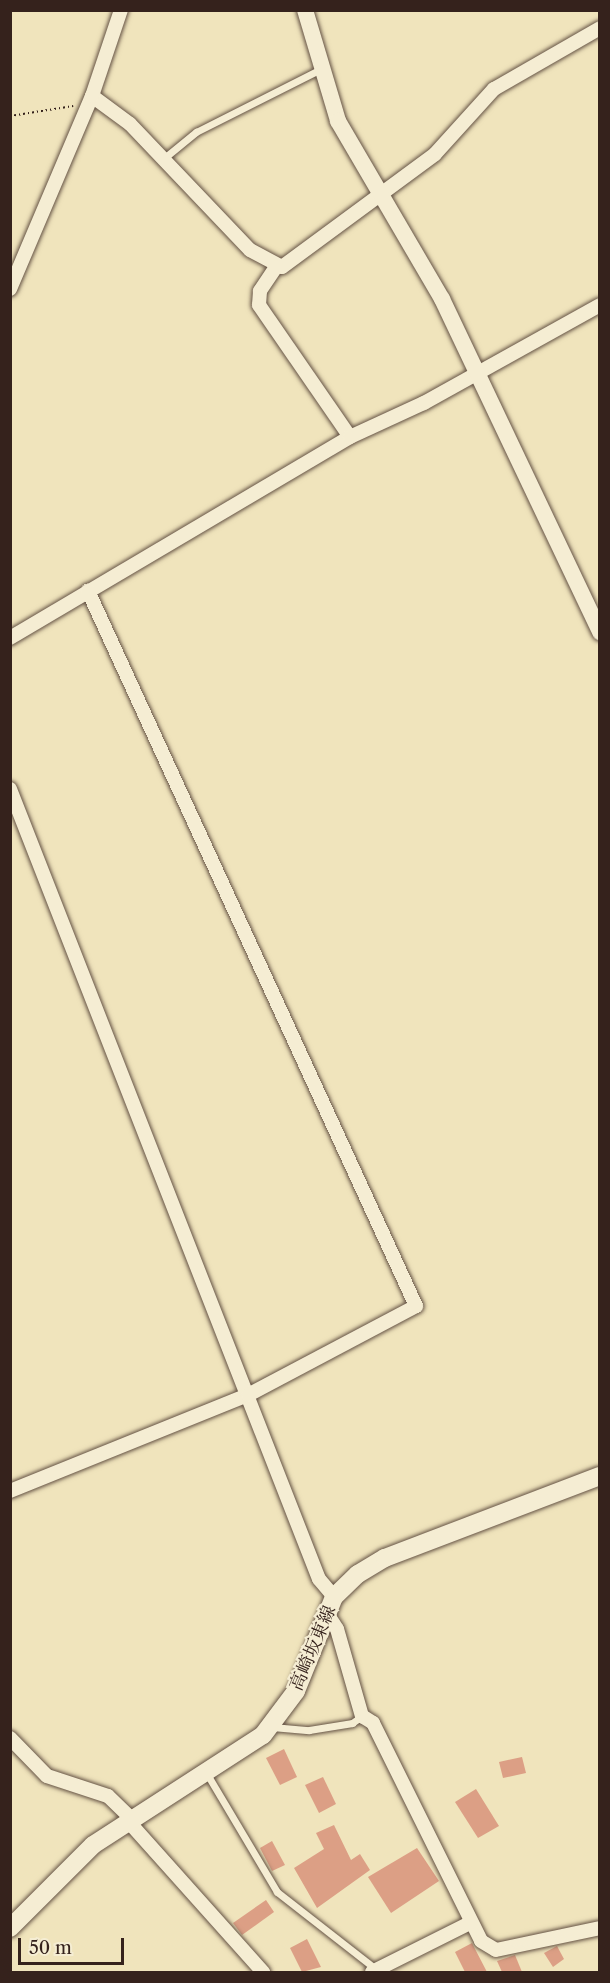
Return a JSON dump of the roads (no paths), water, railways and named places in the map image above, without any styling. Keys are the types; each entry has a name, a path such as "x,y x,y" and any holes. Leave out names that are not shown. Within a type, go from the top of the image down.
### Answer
{"main road":[{"name":"高崎坂東線","path":"10,1928 73,1862 130,1820 207,1774 270,1727 296,1691 330,1604 385,1558 600,1476"}],"street":[{"path":"10,290 88,100 121,10"},
{"path":"305,10 319,70 338,121 378,194 442,299 600,632"},
{"path":"350,437 259,305 260,291 276,267 299,257 378,194 435,154 494,89 600,28"},
{"path":"88,100 163,159 250,250 276,267"},
{"path":"10,638 350,437 479,374 600,305"},
{"path":"10,1491 248,1395 416,1306 88,591"},
{"path":"10,789 330,1604 362,1716 373,1723 470,1923 481,1941 496,1950 600,1928"},
{"path":"10,1738 47,1776 108,1796 263,1972"},
{"path":"375,1971 470,1923"}],"lane":[{"path":"163,159 196,132 319,70"},
{"path":"270,1727 309,1730 352,1723 362,1716"},
{"path":"207,1774 277,1892 375,1971"}]}
